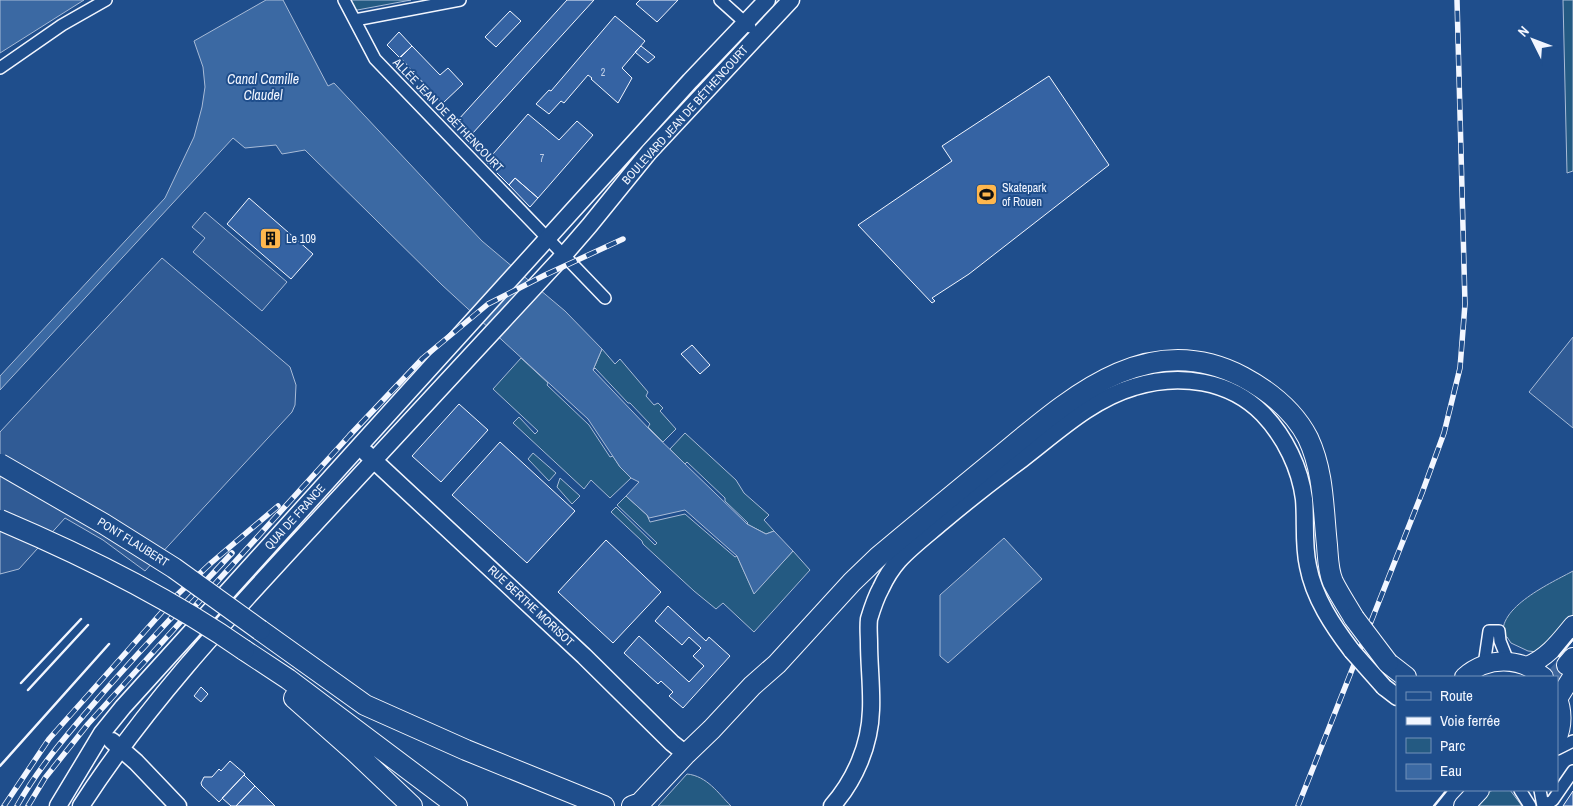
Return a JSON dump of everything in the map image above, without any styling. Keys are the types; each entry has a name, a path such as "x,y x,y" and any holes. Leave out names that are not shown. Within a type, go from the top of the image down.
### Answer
{"highway":[{"path":"637,805 752,686 777,664 852,582 878,557 1073,398 1114,374 1163,360 1196,361 1236,373 1258,385 1294,417 1310,443 1320,472 1328,560 1333,581 1354,618 1388,663 1405,676"},
{"name":"PONT FLAUBERT","path":"0,464 87,514 174,568 365,705 466,750 604,806"},
{"path":"0,520 83,556 130,580 197,619 288,680 456,806"},
{"path":"248,653 274,681 412,806"},
{"path":"1448,806 1460,791"},
{"path":"1464,806 1478,791"}],"main road":[{"name":"BOULEVARD JEAN DE BÉTHENCOURT","path":"547,239 767,0"},
{"name":"BOULEVARD JEAN DE BÉTHENCOURT","path":"563,256 649,152 791,0"},
{"name":"QUAI DE FRANCE","path":"58,806 102,733 123,707 547,239"},
{"name":"QUAI DE FRANCE","path":"80,806 120,747 188,664 261,582 563,256"},
{"path":"832,806 849,783 860,762 868,736 871,711 869,620 887,576 900,559 923,537 985,487 1082,414 1112,396 1132,387 1152,382 1171,380 1194,381 1211,384 1231,391 1248,401 1262,413 1283,440 1299,474 1304,499 1305,545 1308,568 1326,614 1344,641 1391,692"},
{"name":"RUE BERTHE MORISOT","path":"360,446 442,521 672,743 686,754"},
{"path":"1527,666 1549,653 1573,625"},
{"path":"1466,676 1484,665 1508,661 1527,666 1542,676"},
{"path":"1558,735 1561,721 1558,701 1571,666"},
{"path":"102,733 120,747 178,806"}],"street":[{"path":"0,68 62,25 106,0"},
{"name":"ALLÉE JEAN DE BÉTHENCOURT","path":"344,0 375,59 605,298"},
{"path":"355,20 460,0"},
{"path":"720,0 758,34"},
{"path":"1484,665 1489,631 1492,630 1499,631 1500,641 1508,661"},
{"path":"1558,701 1573,721"},
{"path":"1558,748 1573,741"},
{"path":"1540,791 1543,806 1553,800 1573,771"},
{"path":"1521,791 1530,806"}],"green space":[{"path":"343,0 411,0 352,11"},
{"path":"1563,0 1573,0 1573,171 1567,173"},
{"path":"602,349 615,364 620,359 648,392 646,396 654,405 658,403 663,408 660,411 676,429 663,442 648,427 650,424 630,403 595,368 593,370"},
{"path":"521,358 589,425 610,457 613,456 620,467 631,478 610,498 591,480 584,489 513,423 519,417 535,434 538,431 493,389"},
{"path":"685,433 736,480 744,493 769,515 764,520 774,531 766,534 747,524 725,501 725,498 687,462 685,464 670,449"},
{"path":"533,453 556,473 549,481 528,459"},
{"path":"560,478 580,496 572,504 557,487"},
{"path":"626,496 647,515 650,522 685,514 735,557 737,556 754,593 793,551 810,570 754,632 723,603 716,609 694,591 611,512 616,507 655,545 657,543 617,505"},
{"path":"1573,571 1573,615 1546,647 1538,652 1528,651 1511,643 1507,637 1504,637 1504,626 1508,616 1517,606 1540,589"},
{"path":"687,774 694,775 706,782 731,806 658,806"},
{"path":"1491,791 1511,791 1522,806 1475,806"}],"shaded area":[{"path":"205,212 287,282 262,311 193,252 205,238 192,227"},
{"path":"162,258 290,367 296,385 295,405 292,412 145,571 103,540 65,518 19,569 0,574 0,432"},
{"path":"1573,337 1573,428 1529,392"}],"water":[{"path":"0,0 84,0 0,53"},
{"name":"Canal Camille Claudel","path":"266,0 283,0 328,86 334,83 482,241 565,311 602,349 593,370 651,431 747,524 766,534 774,531 793,551 754,594 737,556 685,510 649,518 626,496 639,482 631,478 620,467 588,419 442,285 305,150 282,154 276,145 245,148 233,138 0,390 0,376 165,198 194,137 202,107 205,87 203,67 194,41"},
{"path":"1004,538 1042,579 948,663 940,656 940,595"}],"building":[{"path":"567,0 594,0 472,134 458,120"},
{"path":"640,0 678,0 657,22 636,4"},
{"path":"510,11 521,21 496,47 485,37"},
{"path":"615,16 645,41 622,68 632,78 618,103 588,75 564,103 561,101 549,114 536,104 549,90 551,91"},
{"path":"399,32 412,46 400,58 387,45"},
{"path":"412,46 440,75 448,68 463,84 442,104 400,57"},
{"path":"641,46 655,57 648,63 635,52"},
{"name":"Skatepark of Rouen","path":"1049,76 1109,165 969,274 932,298 935,301 932,303 858,225 952,161 942,146"},
{"path":"528,114 559,140 577,121 593,135 538,198 515,178 509,185 486,162"},
{"path":"515,178 538,198 530,207 509,185"},
{"name":"Le 109","path":"249,198 313,254 291,279 227,224"},
{"path":"692,345 710,365 700,374 681,354"},
{"path":"459,404 488,430 441,482 412,456"},
{"path":"500,442 575,511 527,563 452,495"},
{"path":"606,540 661,592 613,643 558,592"},
{"path":"668,606 706,641 709,637 730,656 683,708 669,696 673,692 661,681 658,684 624,653 639,636 689,682 704,666 693,656 701,648 689,637 682,645 655,621"},
{"path":"201,687 208,694 201,702 194,696"},
{"path":"230,761 245,774 219,802 201,783 204,777 212,777"},
{"path":"244,775 255,786 236,806 231,806 222,798"},
{"path":"255,786 275,806 236,806"},
{"path":"1573,791 1573,806 1563,806"}],"tunnel":[{"path":"1557,676 1567,665"}],"railway":[{"path":"1298,806 1422,493 1444,433 1460,368 1465,304 1457,0"},
{"path":"28,806 45,778 88,724 349,436 423,358 488,304 623,239"},
{"path":"4,806 49,739 178,594 278,506"},
{"path":"17,806 56,748 134,658 232,553"}],"wall":[{"path":"21,683 81,619"},
{"path":"28,690 88,625"},
{"path":"1559,656 1573,639"},
{"path":"0,766 109,644"},
{"path":"1434,806 1446,791"}],"place":[{"name":"Skatepark of Rouen","path":"986,195"},
{"name":"Le 109","path":"270,239"}]}
